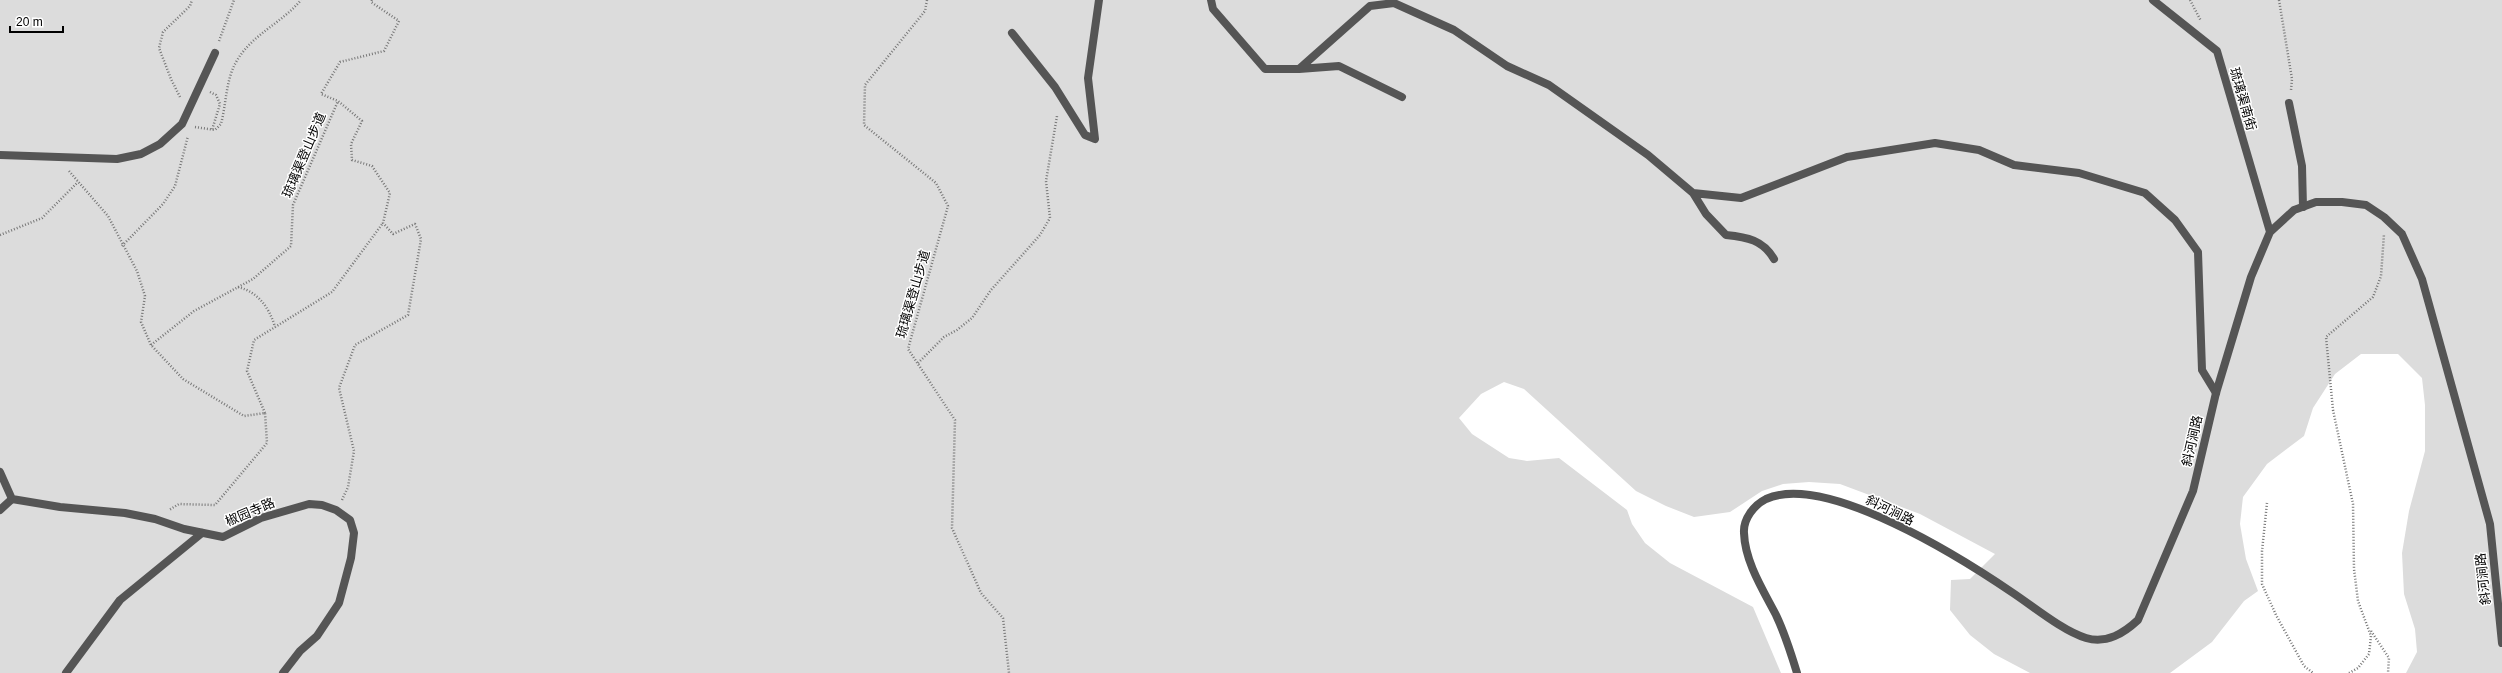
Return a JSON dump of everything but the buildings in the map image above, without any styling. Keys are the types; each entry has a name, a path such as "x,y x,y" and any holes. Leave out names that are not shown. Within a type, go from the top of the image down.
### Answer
{"street":[{"path":"1012,33 1055,87 1085,135 1095,139 1088,78 1099,0"},
{"path":"1211,0 1213,9 1265,68 1299,69 1339,66 1402,97"},
{"name":"琉璃渠南街","path":"2153,0 2217,51 2270,232"},
{"path":"1299,69 1370,6 1394,3 1454,30 1507,66 1549,85 1648,155 1693,193 1706,214 1726,235 1746,237 1767,248 1774,259"},
{"path":"0,155 117,159 141,154 160,144 182,124 215,53"},
{"path":"2289,103 2302,166 2303,207"},
{"path":"1693,193 1741,198 1847,158 1935,143 1979,150 2014,165 2079,173 2145,193 2175,220 2198,252 2202,370 2216,393"},
{"name":"斜河涧路","path":"1797,673 1784,633 1756,576 1744,534 1749,516 1758,503 1783,494 1824,498 1858,507 1961,558 2062,625 2087,638 2112,638 2123,634 2138,620 2192,491 2216,393 2251,277 2270,232 2294,210 2316,202 2342,202 2366,205 2384,217 2402,234 2422,279 2490,524 2502,643"},
{"path":"0,472 12,499 0,510"},
{"name":"椒园寺路","path":"12,499 60,507 125,513 155,519 202,533 223,536 266,516 309,504 322,505 336,510 350,520 354,533 350,558 338,603 317,636 300,651 283,673"},
{"path":"66,673 120,600 202,533"}],"path":[{"path":"181,102 180,95 171,80 159,48 163,32 190,6 192,0"},
{"path":"215,53 234,0"},
{"path":"182,124 215,130 221,124 234,65 248,45 294,9 301,0"},
{"name":"琉璃渠登山步道","path":"155,519 179,504 215,505 267,443 265,413 247,371 254,340 332,292 383,223 390,193 372,166 352,160 351,144 362,121 338,101 321,94 340,62 384,51 399,21 371,2 372,0"},
{"name":"琉璃渠登山步道","path":"927,0 925,11 865,85 864,125 936,183 948,206 908,349 955,420 952,528 981,593 1003,618 1009,673"},
{"path":"2279,0 2292,79 2289,103"},
{"path":"196,92 206,91 216,95 220,104 212,130"},
{"name":"琉璃渠登山步道","path":"151,345 194,311 253,279 291,246 293,206 338,101"},
{"path":"918,363 944,337 957,330 972,318 991,290 1040,235 1050,218 1046,181 1053,148 1056,110"},
{"path":"122,246 163,204 176,186 192,126"},
{"path":"57,157 108,216 122,246 137,271 145,296 142,322 151,345 183,379 244,416 265,413"},
{"path":"0,235 42,218 78,182"},
{"path":"2349,673 2358,668 2369,654 2371,636 2358,601 2354,569 2353,504 2333,410 2326,337 2373,298 2382,276 2384,217"},
{"path":"336,510 348,487 354,452 339,388 355,345 408,315 418,260 421,239 415,224 393,234 383,223"},
{"path":"238,287 252,291 262,301 271,313 275,327"},
{"path":"2266,503 2262,551 2262,584 2276,615 2304,666 2314,673"},
{"path":"2368,628 2389,658 2388,673"}],"shaded area":[{"path":"0,0 2502,0 2502,673 2406,673 2417,652 2415,629 2404,594 2402,553 2409,511 2425,451 2425,405 2422,378 2398,354 2361,354 2335,374 2313,408 2304,436 2267,464 2243,497 2240,524 2246,559 2258,591 2244,601 2212,642 2170,673 2030,673 1994,654 1970,635 1950,610 1951,580 1970,579 1995,554 1920,514 1840,484 1809,482 1783,484 1762,491 1730,512 1694,517 1666,506 1636,491 1524,389 1504,382 1481,394 1459,418 1472,434 1509,458 1527,461 1559,458 1627,510 1632,524 1645,543 1670,563 1753,607 1781,673 0,673"}]}
